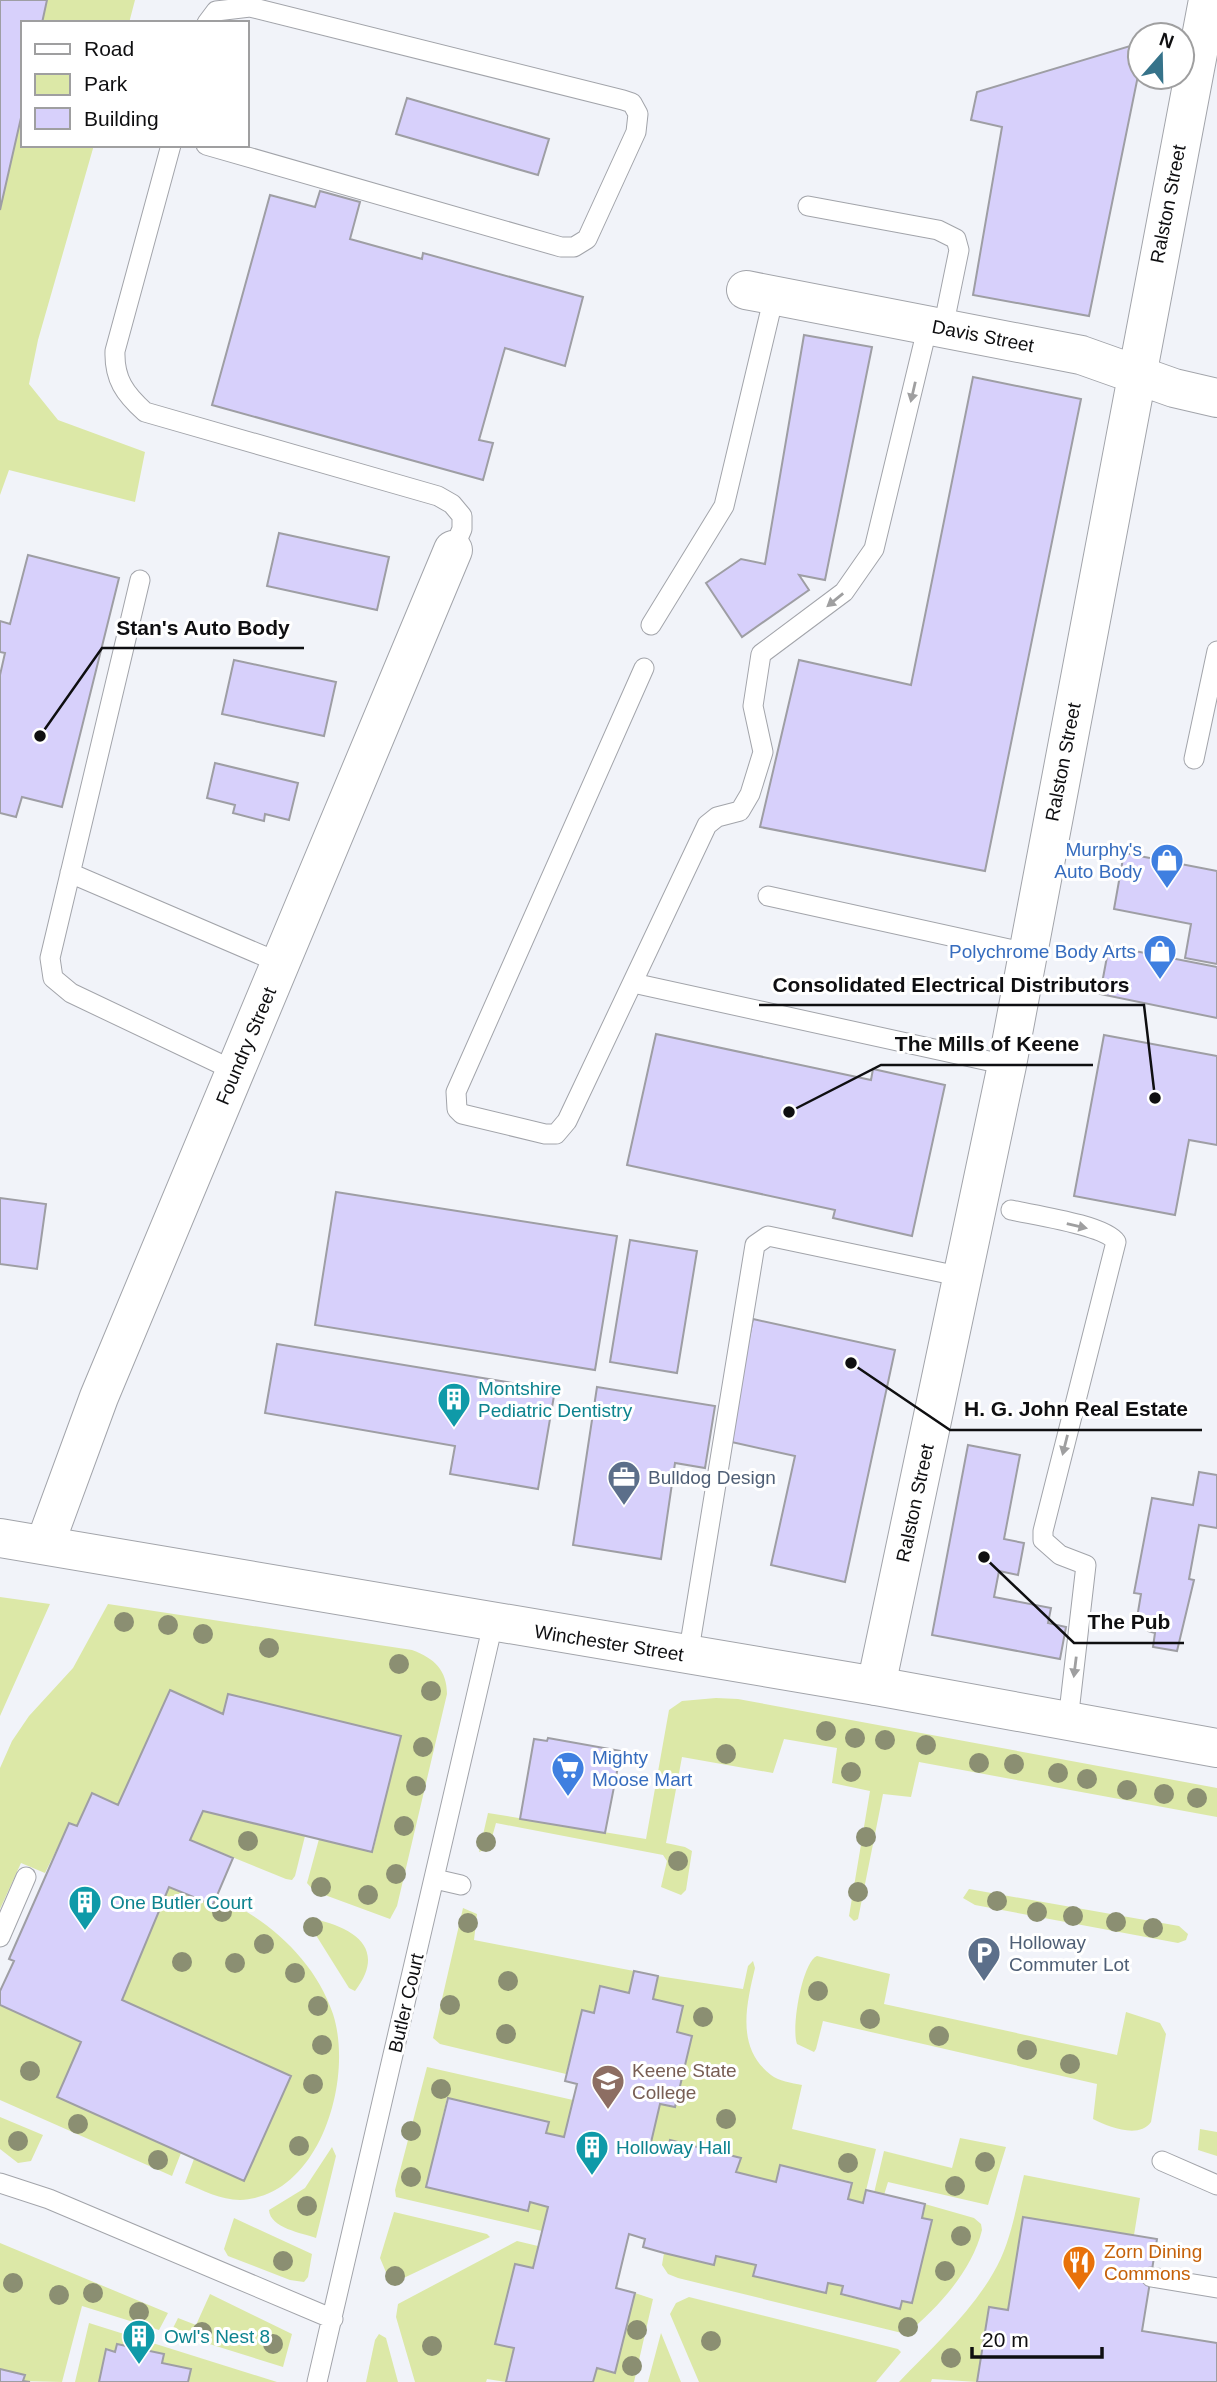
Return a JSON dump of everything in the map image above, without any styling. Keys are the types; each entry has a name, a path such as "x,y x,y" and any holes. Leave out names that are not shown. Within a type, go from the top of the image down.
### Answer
{"street":[{"name":"Ralston Street","path":"876,1686 1007,1065 1136,373 1208,51 1208,0"},
{"name":"Davis Street","path":"760,293 1081,355 1174,388 1217,398"},
{"name":"Foundry Street","path":"46,1544 99,1397 453,550"},
{"name":"Winchester Street","path":"0,1538 493,1624 876,1686 1217,1748"}],"lane":[{"path":"208,21 216,11 250,7 624,100 632,103 638,114 636,132 587,239 574,247 562,247 213,147"},
{"path":"170,147 115,351 114,367 120,385 145,412 438,496 452,504 462,516 462,529 453,550"},
{"path":"643,668 456,1092 457,1110 472,1117 556,1134 567,1121 707,825 716,817 740,811 750,794 763,752 752,706 758,661 766,649 844,592 864,568 874,549 959,250 956,239 938,230 808,206"},
{"path":"651,625 724,506 760,293"},
{"path":"140,580 50,958 53,978 71,993 235,1071"},
{"path":"1194,759 1217,651"},
{"path":"70,873 280,963"},
{"path":"768,896 1027,953"},
{"path":"633,983 1007,1065"},
{"path":"1011,1210 1097,1230 1111,1235 1115,1242 1043,1531 1043,1540 1050,1548 1086,1565 1068,1721"},
{"path":"688,1656 755,1245 768,1236 962,1277"},
{"name":"Butler Court","path":"317,2382 493,1624"},
{"path":"0,1937 26,1877"},
{"path":"435,1879 460,1885"},
{"path":"1162,2161 1217,2185"},
{"path":"0,2183 49,2199 333,2319"},
{"path":"1151,2277 1217,2288"}],"green space":[{"path":"47,0 135,0 130,21 42,21"},
{"path":"21,118 21,147 93,147 38,340 29,384 58,420 145,452 135,502 9,470 0,495 0,210"},
{"path":"0,1597 50,1604 0,1716"},
{"path":"108,1604 412,1650 438,1666 445,1678 447,1694 397,1906 390,1919 314,1891 307,1883 319,1839 373,1852 400,1736 228,1694 223,1714 118,1805 92,1794 77,1826 69,1824 45,1873 21,1863 0,1909 0,1768 12,1741 29,1716 73,1668"},
{"path":"738,1699 1217,1788 1217,1817 919,1762 911,1797 883,1794 858,1919 854,1921 849,1916 870,1791 832,1783 837,1748 784,1739 773,1773 682,1757 666,1843 692,1851 686,1890 681,1895 661,1887 667,1861 663,1855 496,1823 489,1848 479,1852 488,1813 646,1839 669,1710 682,1701"},
{"path":"203,1811 305,1836 295,1876 292,1880 286,1879 190,1840"},
{"path":"169,1887 213,1905 217,1896 236,1905 271,1929 302,1959 325,1994 333,2014 339,2070 334,2101 324,2130 310,2157 291,2179 268,2194 233,2200 185,2183 194,2159 244,2181 291,2076 122,2000"},
{"path":"969,1889 1179,1926 1188,1934 1186,1940 1178,1943 975,1905 963,1898"},
{"path":"463,1908 477,1914 474,1940 634,1971 629,1993 594,2013 582,2010 566,2074 440,2044 433,2038"},
{"path":"314,1919 342,1928 362,1943 367,1952 368,1963 355,1991 349,1988 310,1925"},
{"path":"817,1956 890,1974 884,2004 1117,2055 1126,2012 1160,2023 1166,2034 1151,2122 1146,2127 1132,2131 1115,2128 1093,2119 1097,2084 823,2021 814,2052 797,2044 795,2025 802,1983"},
{"path":"753,1961 755,1968 746,2026 752,2052 774,2077 802,2085 792,2129 876,2149 863,2203 848,2199 852,2182 780,2165 776,2182 737,2172 740,2158 671,2140 666,2155 649,2151 660,2104 675,2107 692,2037 677,2032 683,2006 653,1999 658,1976 743,1989 748,1966"},
{"path":"0,2005 81,2042 57,2097 181,2153 172,2176 0,2100"},
{"path":"427,2067 573,2100 564,2137 546,2133 549,2122 447,2098 426,2187 528,2211 530,2202 548,2207 542,2231 396,2197 395,2190"},
{"path":"0,2117 43,2135 31,2161 18,2163 0,2149"},
{"path":"1200,2129 1217,2132 1217,2156 1198,2150"},
{"path":"960,2138 1006,2147 988,2205 888,2182 884,2195 874,2193 884,2151 952,2168"},
{"path":"332,2147 336,2156 316,2238 295,2232 275,2221 269,2210 305,2188"},
{"path":"1024,2175 1140,2198 1134,2235 1023,2217 1008,2310 977,2382 932,2379 931,2382 899,2382 955,2324 992,2276 1009,2237"},
{"path":"925,2204 974,2218 981,2224 982,2230 970,2260 952,2288 930,2313 906,2334 678,2278 668,2274 662,2265 664,2253 713,2265 716,2256 756,2265 826,2292 828,2283 843,2286 841,2295 900,2309 902,2301 912,2302 932,2220 922,2218"},
{"path":"394,2212 487,2234 490,2237 391,2284 380,2258"},
{"path":"234,2218 312,2254 308,2277 304,2282 290,2280 228,2256 224,2249"},
{"path":"517,2241 538,2246 533,2268 515,2264 495,2343 514,2348 506,2382 487,2379 486,2382 415,2382 396,2317 398,2304"},
{"path":"0,2243 168,2313 159,2330 82,2306 62,2382 23,2381 25,2375 0,2369"},
{"path":"635,2293 653,2299 634,2382 593,2382 597,2368 615,2372"},
{"path":"210,2294 292,2334 283,2367 171,2332 178,2318 196,2325"},
{"path":"689,2297 898,2349 901,2352 876,2382 699,2382 670,2314 676,2303"},
{"path":"89,2323 277,2382 188,2382 191,2369 107,2350 99,2382 75,2382"},
{"path":"661,2333 681,2382 648,2382"},
{"path":"379,2334 386,2338 398,2382 366,2382 375,2340"}],"building":[{"path":"0,0 47,0 42,21 21,21 21,118 0,210"},
{"path":"1126,47 1126,91 1135,91 1089,316 973,295 1002,127 971,120 977,92"},
{"path":"407,98 549,139 538,175 396,134"},
{"path":"320,191 360,202 350,239 422,259 423,253 583,297 565,366 505,348 479,440 493,443 483,480 212,405 270,195 315,207"},
{"path":"804,335 872,347 825,580 799,575 809,590 742,637 706,583 741,559 765,564"},
{"path":"973,377 1081,399 985,871 760,827 799,660 911,685"},
{"path":"279,533 389,557 377,610 267,586"},
{"path":"28,555 119,578 62,807 22,797 16,817 0,813 0,675 5,653 0,652 0,621 10,624"},
{"path":"234,660 336,682 324,736 222,714"},
{"path":"215,763 298,783 289,820 265,814 264,821 233,813 235,805 207,798"},
{"name":"Murphy's Auto Body","path":"1124,853 1217,871 1217,964 1185,958 1191,924 1114,909"},
{"name":"Polychrome Body Arts","path":"1109,946 1217,967 1217,1018 1100,994"},
{"path":"656,1034 871,1080 873,1069 945,1085 912,1236 833,1218 835,1210 627,1165"},
{"path":"1104,1035 1217,1056 1217,1145 1189,1140 1175,1215 1074,1196"},
{"path":"336,1192 617,1236 595,1370 315,1325"},
{"path":"0,1198 46,1204 37,1269 0,1264"},
{"path":"630,1240 697,1251 677,1373 610,1362"},
{"path":"753,1319 895,1350 845,1582 771,1565 795,1456 727,1441"},
{"name":"Montshire Pediatric Dentistry","path":"277,1344 555,1390 538,1489 450,1474 455,1446 265,1413"},
{"name":"Bulldog Design","path":"597,1387 715,1406 705,1468 675,1463 661,1559 573,1545"},
{"path":"968,1445 1020,1455 1004,1539 1024,1543 1018,1575 999,1571 994,1597 1051,1608 1048,1623 1066,1627 1060,1659 932,1635"},
{"path":"1199,1472 1217,1475 1217,1528 1199,1525 1189,1579 1194,1580 1177,1651 1153,1647 1155,1633 1148,1631 1150,1620 1137,1618 1141,1594 1134,1593 1152,1498 1193,1505"},
{"name":"One Butler Court","path":"170,1690 223,1714 228,1694 401,1736 372,1852 203,1811 190,1840 233,1858 213,1905 169,1887 122,2000 291,2076 244,2181 57,2097 81,2042 0,2005 0,1991 14,1961 9,1959 69,1823 77,1826 92,1793 118,1805"},
{"name":"Mighty Moose Mart","path":"548,1738 621,1751 605,1833 520,1819 534,1739 547,1741"},
{"name":"Holloway Hall","path":"634,1971 658,1976 653,1999 683,2006 677,2032 692,2036 675,2107 660,2104 649,2151 666,2155 670,2140 741,2158 736,2172 776,2182 780,2165 852,2183 848,2199 863,2203 866,2190 925,2204 922,2218 932,2220 912,2303 902,2301 900,2309 841,2294 843,2286 828,2283 826,2293 753,2276 756,2265 716,2256 714,2265 664,2253 643,2247 645,2239 629,2234 616,2288 635,2293 615,2373 597,2368 593,2382 506,2382 514,2348 495,2344 515,2264 533,2268 548,2207 530,2202 528,2211 426,2187 448,2098 549,2122 546,2133 564,2137 577,2084 565,2081 582,2010 594,2013 600,1986 629,1993"},
{"name":"Zorn Dining Commons","path":"1023,2217 1157,2239 1142,2331 1217,2343 1217,2382 977,2382 989,2307 1008,2310"},
{"name":"Owl's Nest 8","path":"117,2344 164,2354 162,2363 191,2369 188,2382 99,2382 106,2349 115,2352"},
{"path":"0,2369 25,2375 23,2381 30,2382 0,2382"}],"place":[{"name":"Stan's Auto Body","path":"40,736"},
{"name":"Murphy's Auto Body","path":"1167,890"},
{"name":"Polychrome Body Arts","path":"1160,981"},
{"name":"Consolidated Electrical Distributors","path":"1155,1098"},
{"name":"The Mills of Keene","path":"789,1112"},
{"name":"H. G. John Real Estate","path":"851,1363"},
{"name":"Montshire Pediatric Dentistry","path":"454,1429"},
{"name":"Bulldog Design","path":"624,1507"},
{"name":"The Pub","path":"984,1557"},
{"name":"Mighty Moose Mart","path":"568,1798"},
{"name":"One Butler Court","path":"85,1932"},
{"name":"Holloway Commuter Lot","path":"984,1983"},
{"name":"Keene State College","path":"608,2111"},
{"name":"Holloway Hall","path":"592,2177"},
{"name":"Zorn Dining Commons","path":"1079,2292"},
{"name":"Owl's Nest 8","path":"139,2366"}]}
